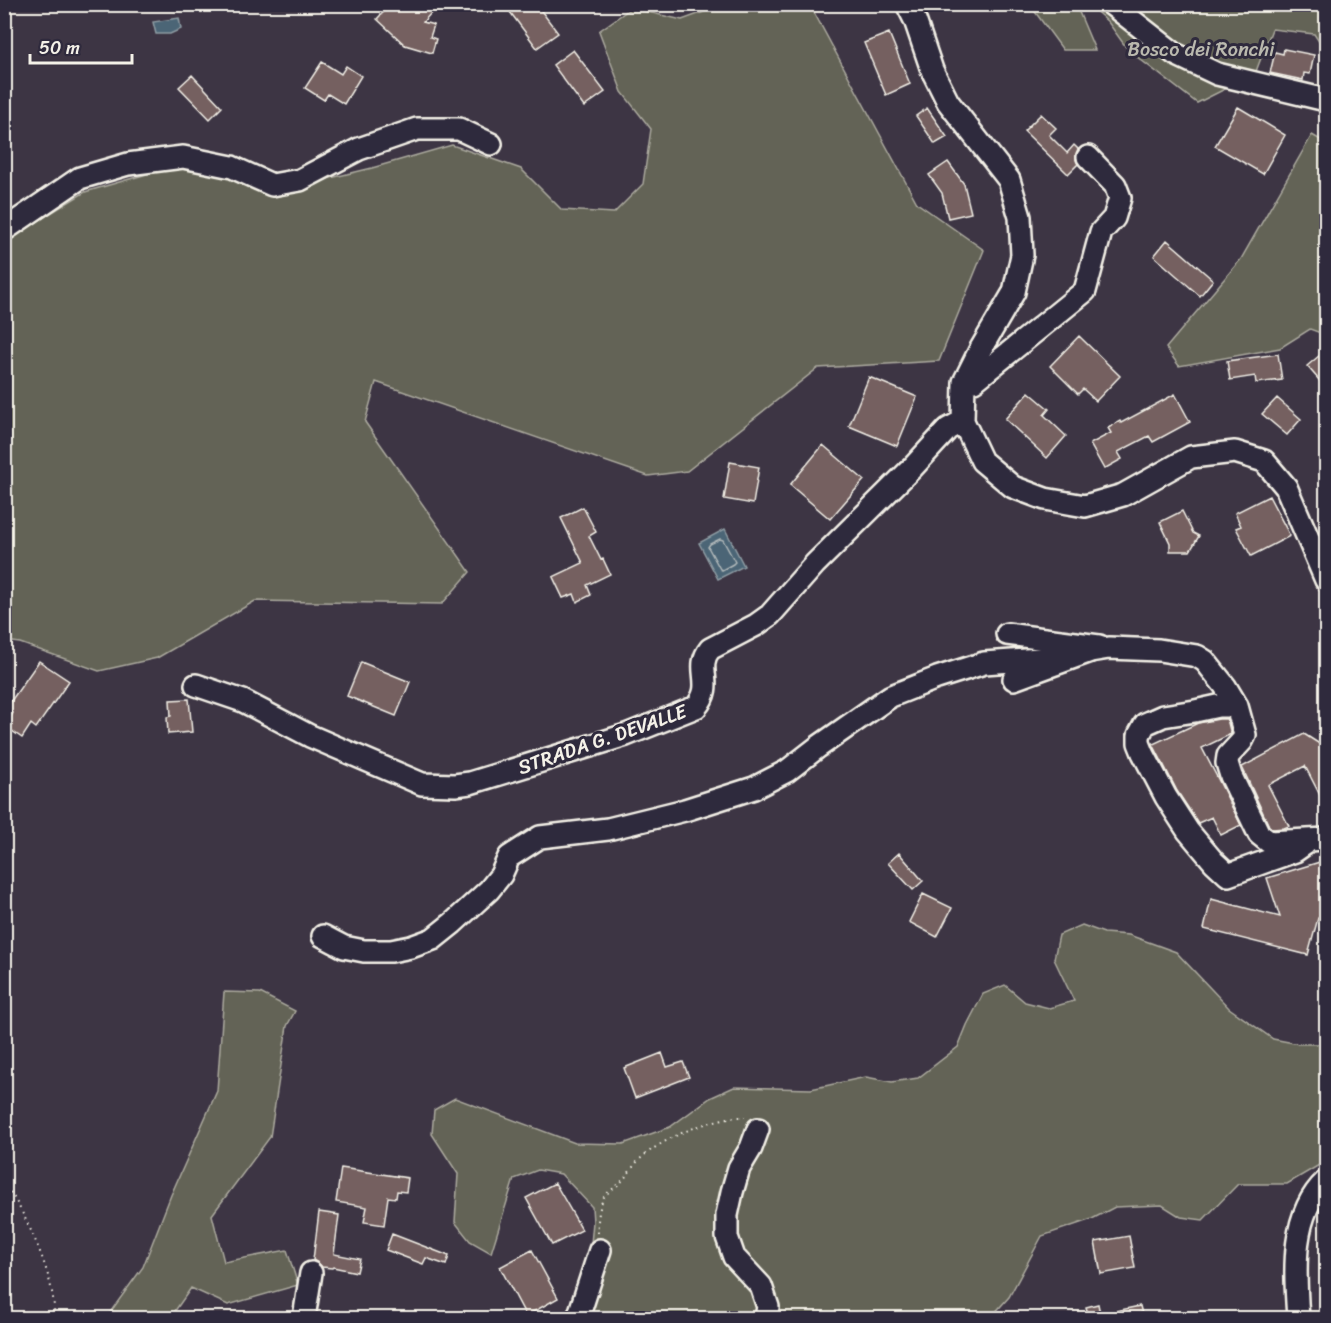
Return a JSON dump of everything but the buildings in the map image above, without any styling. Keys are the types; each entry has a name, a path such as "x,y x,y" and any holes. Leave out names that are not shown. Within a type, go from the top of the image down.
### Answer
{"street":[{"path":"907,4 915,20 932,70 948,102 1009,180 1020,218 1022,255 1014,292 964,382 963,421 982,461 1013,487 1045,499 1085,506 1123,495 1191,457 1235,452 1264,461 1286,487 1326,580"},
{"path":"1112,4 1175,54 1217,74 1326,100"},
{"path":"4,230 80,178 128,164 183,158 232,168 272,185 300,180 359,149 417,129 459,129 491,144"},
{"path":"964,382 974,381 1085,291 1101,232 1114,218 1120,198 1115,185 1088,157"},
{"name":"STRADA G. DEVALLE","path":"196,685 243,701 310,736 422,784 470,783 626,735 696,707 705,692 703,663 710,649 770,615 815,564 948,429 963,421"},
{"path":"1007,634 1109,648 1159,650 1197,656 1205,661 1225,686 1237,706 1245,735 1228,756 1227,763 1259,834 1269,842 1320,839"},
{"path":"1014,679 1092,651 1109,648"},
{"path":"323,936 344,947 364,951 391,951 433,939 489,890 501,875 509,857 540,837 608,829 685,810 754,788 787,771 891,696 937,678 984,663 1039,659 1062,661"},
{"path":"1237,706 1218,706 1163,716 1145,724 1139,735 1139,743 1166,797 1188,831 1228,875 1295,851 1320,839"},
{"path":"758,1129 751,1148 739,1168 727,1215 727,1237 734,1257 761,1286 768,1307 766,1318"},
{"path":"1299,1318 1296,1288 1299,1232 1308,1203 1326,1181"},
{"path":"578,1318 600,1250"},
{"path":"304,1318 311,1273"}],"path":[{"path":"600,1250 596,1222 604,1197 622,1181 640,1159 663,1143 711,1121 733,1116 745,1117 758,1129"},
{"path":"4,1182 13,1194 37,1245 51,1283 54,1318"}],"green space":[{"path":"723,5 810,5 917,203 984,250 939,361 818,368 687,471 648,476 376,382 365,422 470,572 442,604 255,601 157,658 99,671 20,643 5,641 5,241 85,192 171,167 289,188 372,168 452,145 521,169 562,210 614,213 643,184 651,129 622,92 599,31 631,8 682,20"},
{"name":"Bosco dei Ronchi","path":"1030,5 1076,5 1095,50 1063,50"},
{"name":"Bosco dei Ronchi","path":"1089,5 1326,5 1326,52 1314,34 1272,29 1255,74 1197,103 1128,50 1108,22"},
{"path":"1312,135 1326,143 1326,335 1310,329 1280,348 1179,366 1166,348 1241,259"},
{"path":"1082,925 1104,933 1129,935 1176,952 1229,1008 1273,1039 1299,1044 1326,1044 1326,1161 1287,1184 1238,1184 1203,1220 1181,1217 1162,1205 1115,1207 1092,1219 1042,1236 1009,1297 991,1318 574,1318 588,1276 593,1222 592,1207 561,1174 538,1170 514,1179 491,1253 470,1241 455,1222 458,1174 432,1134 434,1110 455,1098 575,1143 623,1144 670,1127 710,1098 734,1087 811,1089 866,1077 892,1082 918,1078 958,1047 983,994 1005,985 1025,1002 1049,1008 1074,1001 1054,959 1059,935"},
{"path":"224,992 260,993 295,1011 287,1026 270,1137 212,1215 224,1262 287,1250 298,1285 228,1305 191,1288 170,1318 106,1318 143,1267 171,1195 217,1091"}],"water":[{"path":"179,18 181,29 170,34 156,34 153,22"},
{"path":"725,529 744,566 718,579 699,543"}]}
